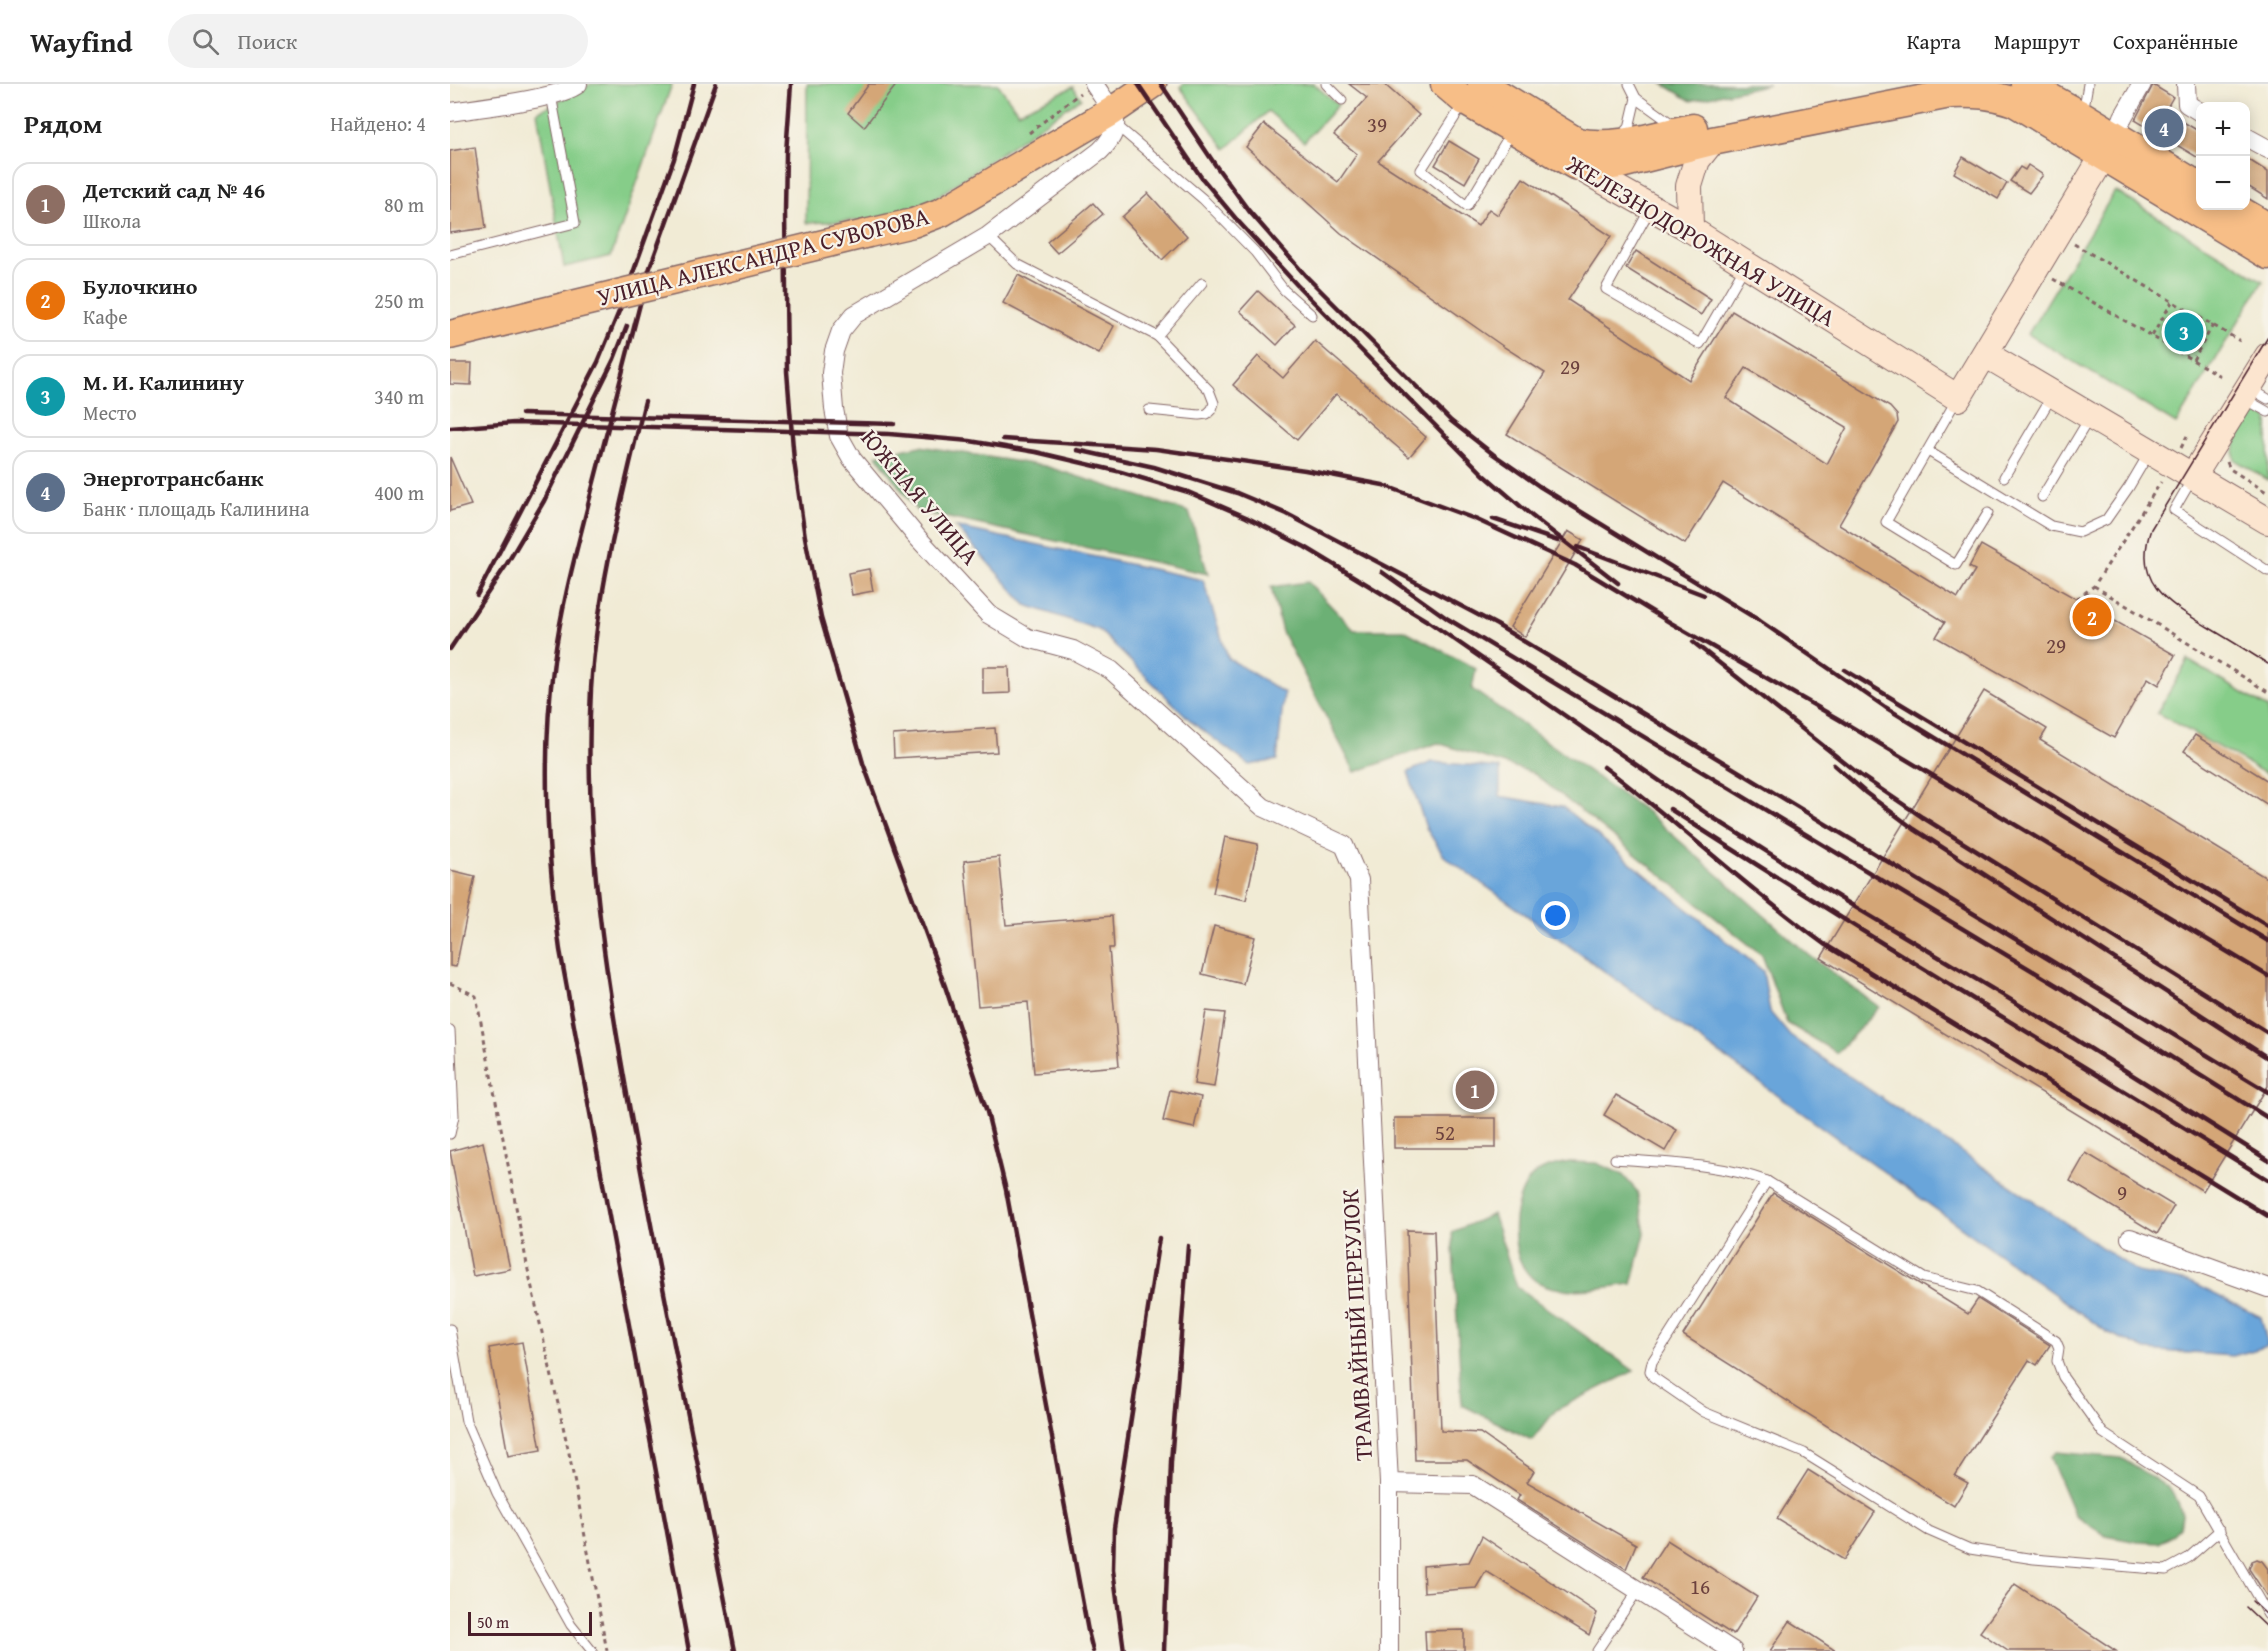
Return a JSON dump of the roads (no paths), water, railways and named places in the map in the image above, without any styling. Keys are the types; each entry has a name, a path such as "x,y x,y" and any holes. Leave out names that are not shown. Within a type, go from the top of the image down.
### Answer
{"main road":[{"name":"УЛИЦА АЛЕКСАНДРА СУВОРОВА","path":"450,334 912,223 942,212 1114,118 1152,84"},
{"path":"1904,84 1614,144 1591,145 1576,154 1599,167 1621,164 1712,141 1950,94 1972,93 1994,95 2014,102 2196,185"},
{"path":"2025,84 2083,116 2110,145 2268,255"},
{"name":"ЖЕЛЕЗНОДОРОЖНАЯ УЛИЦА","path":"1464,90 1513,129 1576,154"},
{"name":"ЖЕЛЕЗНОДОРОЖНАЯ УЛИЦА","path":"1464,90 1576,154"},
{"path":"2239,210 2268,227"}],"street":[{"path":"450,112 551,95 574,88 578,84"},
{"path":"1094,84 1114,118"},
{"path":"1958,398 2110,145 2142,84"},
{"path":"2186,84 2187,104 2196,110"},
{"name":"ЮЖНАЯ УЛИЦА","path":"1114,118 1113,139 1100,152 988,236 854,315 841,331 834,351 831,373 839,435 852,459 917,537 988,614 1028,638 1073,650 1111,670 1263,807 1344,845 1359,880"},
{"path":"2250,139 2268,149"},
{"path":"1690,230 1689,186 1697,160 1712,141"},
{"name":"ЖЕЛЕЗНОДОРОЖНАЯ УЛИЦА","path":"1576,154 1650,209 1690,230 1958,398"},
{"path":"1985,354 2268,521"},
{"path":"2193,476 2258,393 2268,356"},
{"name":"ТРАМВАЙНЫЙ ПЕРЕУЛОК","path":"1359,880 1389,1483 1473,1485 1733,1651"},
{"path":"2130,1238 2268,1288"},
{"path":"1389,1483 1389,1651"}],"lane":[{"path":"1326,84 1342,100"},
{"path":"1629,84 1636,98 1681,130"},
{"path":"2083,116 2088,84"},
{"path":"1464,90 1421,170 1467,206 1513,129"},
{"path":"450,255 575,223 551,95"},
{"path":"1614,144 1629,128 1636,98"},
{"path":"1114,118 1203,199 1255,252 1284,290 1312,315"},
{"path":"1650,209 1606,289 1672,328 1700,344 1746,265"},
{"path":"988,236 1017,264 1157,336 1209,390 1214,403 1207,414 1199,415 1149,410"},
{"path":"1157,336 1202,283"},
{"path":"2258,393 2252,403 2268,412"},
{"path":"2004,477 2053,394"},
{"path":"1958,398 1886,522 1956,565 1988,513"},
{"path":"2042,497 2090,416"},
{"path":"1928,450 2050,526 2080,532 2106,520 2129,488 2150,451"},
{"path":"2193,476 2174,510 2268,571"},
{"path":"450,1030 454,1116 450,1134"},
{"path":"1615,1159 1708,1166 1744,1173 1767,1181 1924,1278 1977,1291 2056,1341 2059,1348 2057,1361 2062,1377 2103,1433 2199,1496 2256,1598 2268,1615"},
{"path":"1767,1181 1652,1362 1650,1371 1653,1377 1704,1412 1804,1454 1929,1531 1970,1549 2034,1559 2166,1570 2188,1558 2220,1530"},
{"path":"450,1329 466,1421 497,1494 571,1625 592,1651"},
{"path":"1597,1651 1638,1590"}],"water":[{"path":"956,527 1203,580 1228,658 1284,693 1277,760 1249,765 1193,723 1099,630 1026,605"},
{"path":"1432,762 1500,768 1500,796 1563,807 1763,971 1770,1012 1790,1036 2138,1272 2192,1283 2261,1317 2268,1346 2233,1356 2146,1350 2107,1332 1444,856 1426,828 1408,772"}],"tram line":[{"path":"2268,337 2151,529 2146,548 2146,564 2150,577 2167,600 2268,664"},
{"path":"2252,1601 2268,1616"},
{"path":"2246,1607 2268,1628"}],"railway":[{"path":"477,595 598,362 620,309 674,159 694,84"},
{"path":"643,287 716,84"},
{"path":"791,84 785,212 787,371 794,461 805,537 821,618 863,763 945,986 987,1112 1006,1190 1093,1651"},
{"path":"1138,84 1201,177 1297,285 1483,474 1532,516 1618,583"},
{"path":"1161,84 1249,211 1306,276 1451,421 1493,454 1539,486 1760,621 1885,707 2268,941"},
{"path":"646,281 560,621 550,697 547,806 560,950 689,1651"},
{"path":"450,649 505,567 544,501 614,359 627,326"},
{"path":"645,401 612,544 594,653 589,751 591,814 602,937 621,1060 665,1300 735,1651"},
{"path":"522,414 894,424"},
{"path":"450,428 514,423 889,434 970,441 1036,452 1121,472 1188,492 1246,517 1305,547 1429,622 1712,817 1840,898 2043,1019 2268,1160"},
{"path":"1003,439 1156,449 1305,470 1383,485 1475,519 1575,565 1840,720 2268,976"},
{"path":"1077,450 1154,467 1237,493 1287,514 1497,625 2268,1092"},
{"path":"1493,519 1558,541"},
{"path":"1578,547 1704,595"},
{"path":"1382,572 1448,619 2063,989 2268,1118"},
{"path":"1693,642 1860,775 1922,817 2268,1033"},
{"path":"1845,670 2268,926"},
{"path":"1834,765 1866,793 1914,829 2268,1058"},
{"path":"1604,767 1824,944 2268,1216"},
{"path":"1670,809 1893,950 2268,1180"},
{"path":"1124,1651 1113,1570 1114,1528 1159,1238"},
{"path":"1164,1651 1171,1462 1188,1246"}],"place":[{"name":"Энерготрансбанк","path":"2164,128"},
{"name":"М. И. Калинину","path":"2184,332"},
{"name":"Булочкино","path":"2092,617"},
{"name":"Детский сад № 46","path":"1475,1090"}]}
